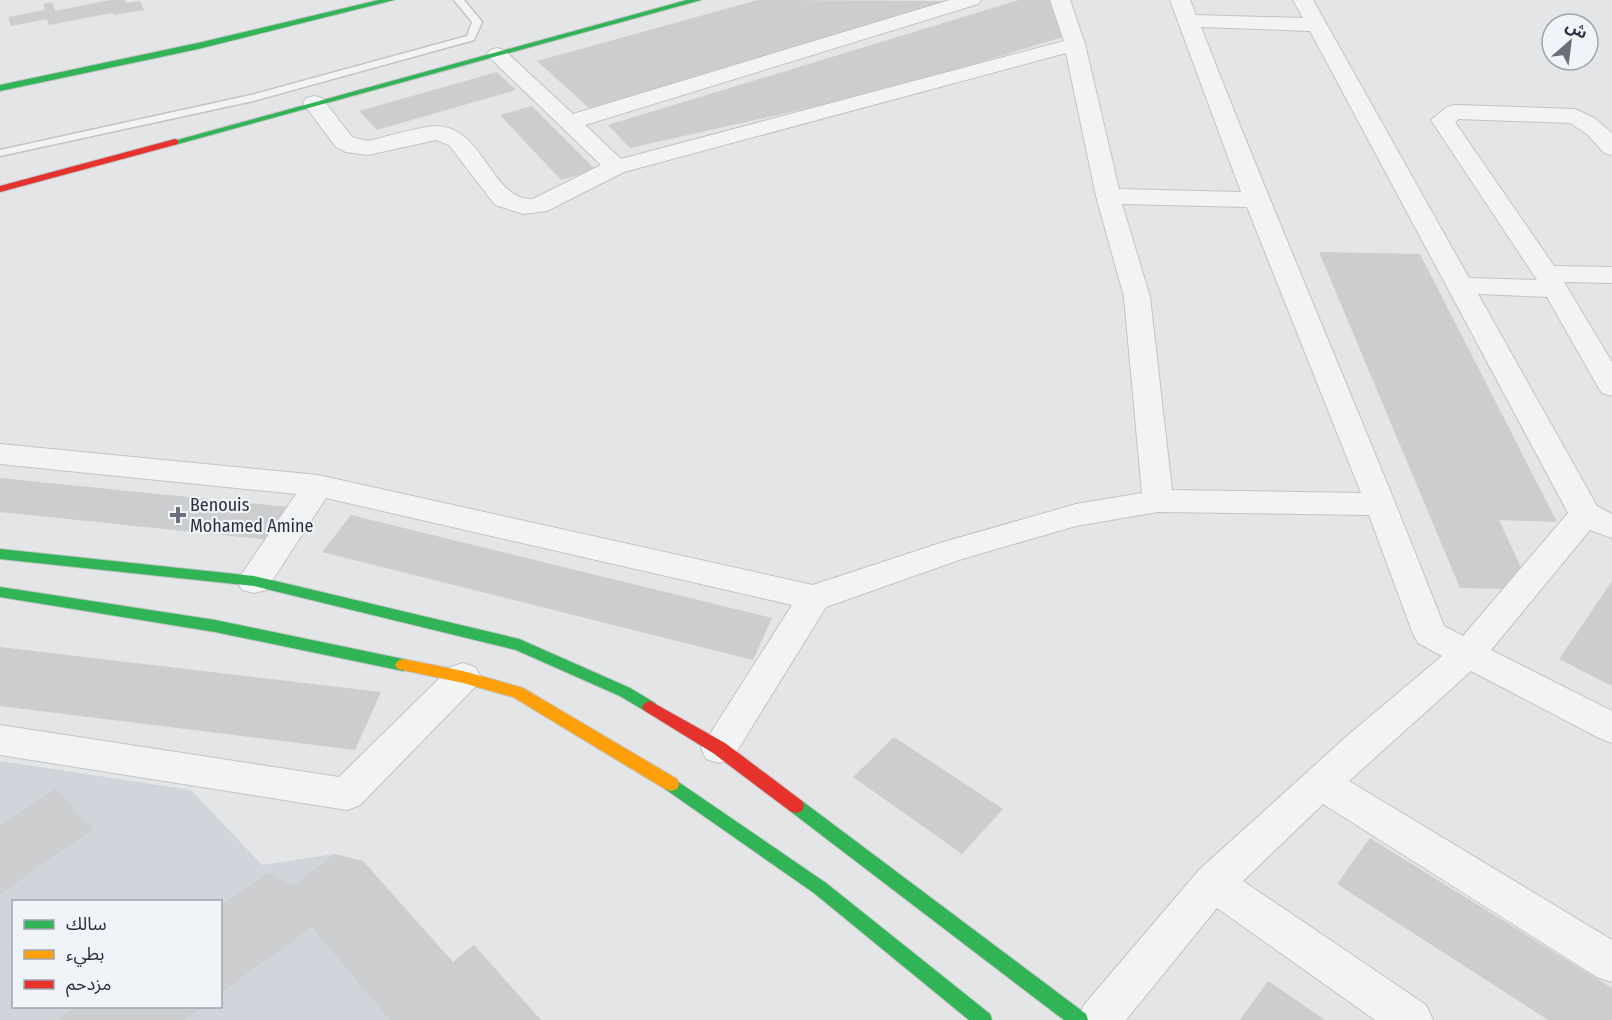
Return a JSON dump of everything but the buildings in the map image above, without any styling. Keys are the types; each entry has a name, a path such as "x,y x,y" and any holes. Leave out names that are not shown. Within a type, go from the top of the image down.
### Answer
{"main road":[{"path":"0,74 262,18 333,0"},
{"path":"0,88 198,46 390,0"},
{"path":"0,189 697,0"},
{"path":"0,554 254,580 519,645 625,692 719,748 1079,1020"},
{"path":"0,592 215,626 462,677 518,692 656,773 820,888 983,1020"}],"street":[{"path":"570,122 971,0"},
{"path":"1060,0 1075,44 1108,196 1137,297 1158,501"},
{"path":"1099,1020 1213,884 1360,747 1468,654 1599,520 1460,286 1311,13 1184,10 1256,200 1381,504 1430,634 1468,654 1612,728"},
{"path":"314,103 344,142 354,147 368,148 437,134 457,140 504,200 523,207 538,206 616,167 1075,44"},
{"path":"497,54 616,167"},
{"path":"1612,148 1604,136 1592,125 1575,116 1455,112 1442,120 1551,281 1612,387"},
{"path":"1108,196 1256,200"},
{"path":"1460,286 1612,275"},
{"path":"0,454 318,486 814,598 951,551 1076,515 1158,501 1381,504"},
{"path":"254,580 318,486"},
{"path":"719,748 814,598"},
{"path":"0,740 347,794 462,677"},
{"path":"1322,784 1612,963"},
{"path":"1213,884 1411,1020"}],"lane":[{"path":"0,153 253,98 471,38 477,22 459,0"}],"shaded area":[{"path":"0,761 191,790 262,865 334,854 363,861 503,1020 0,1020"}],"traffic: fast":[{"path":"0,88 198,46 390,0"},
{"path":"175,142 697,0"},
{"path":"0,554 254,581 519,645 625,692 650,707"},
{"path":"0,592 215,626 403,665"},
{"path":"671,784 820,888 983,1020"},
{"path":"796,806 1079,1020"}],"traffic: slow":[{"path":"403,665 463,677 518,692 671,784"}],"traffic: jam":[{"path":"0,189 175,142"},
{"path":"650,707 719,748 796,806"}],"place":[{"name":"Benouis Mohamed Amine","path":"178,515"}]}
